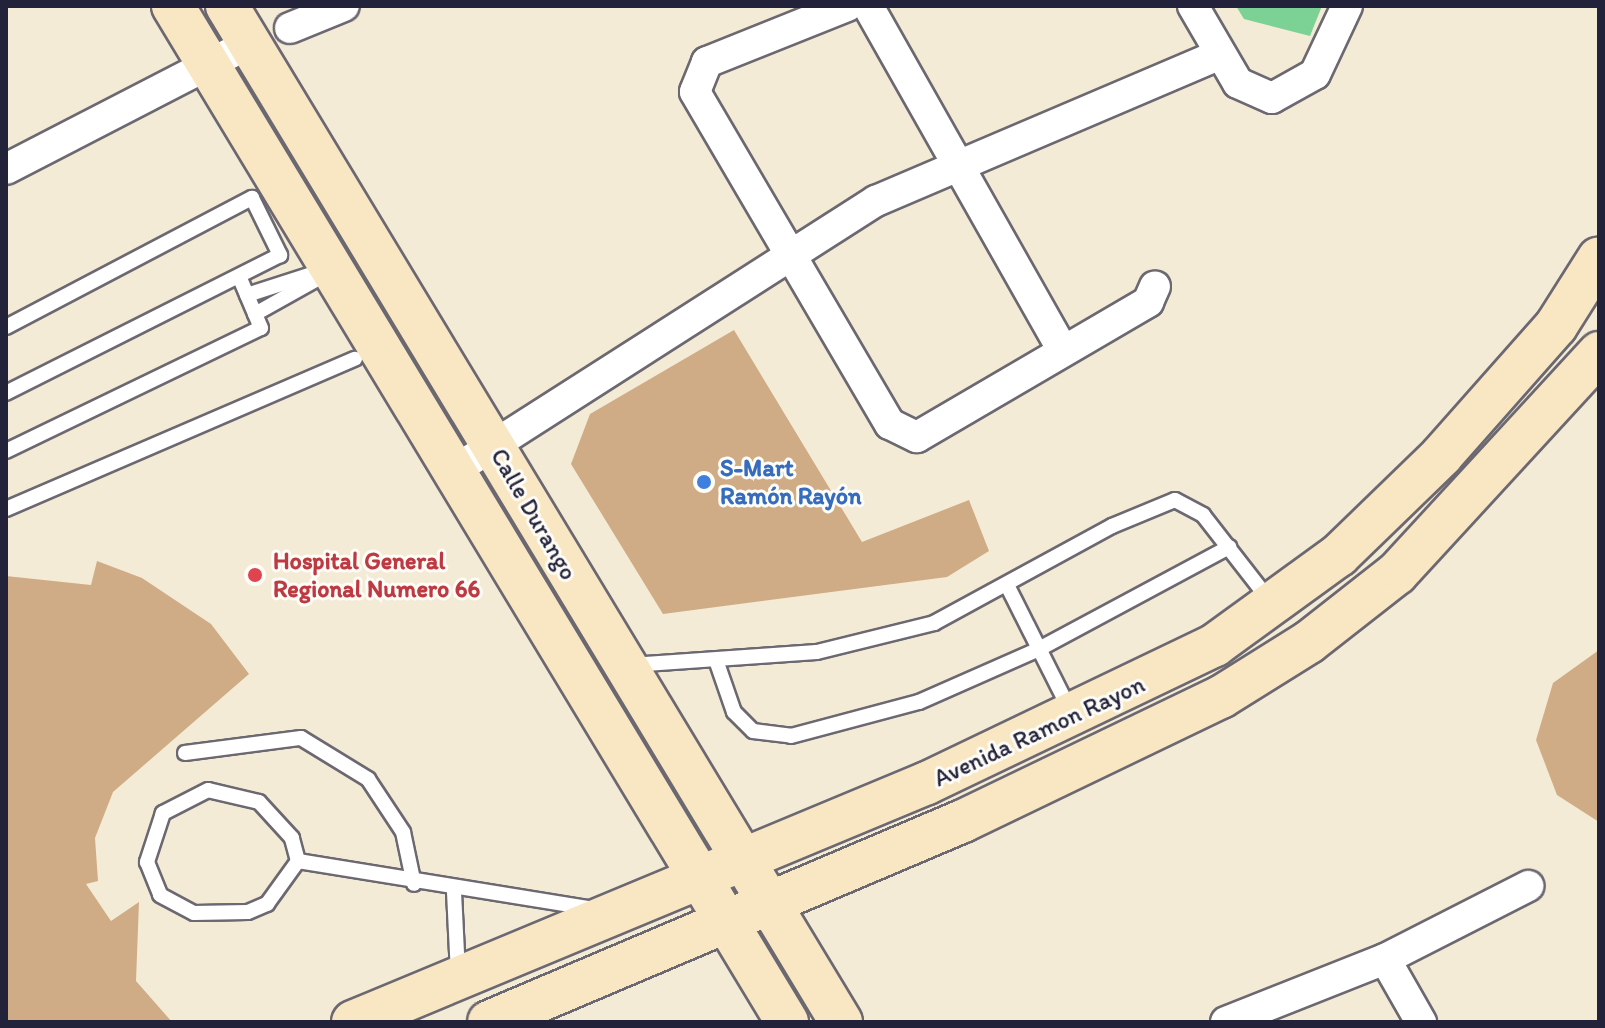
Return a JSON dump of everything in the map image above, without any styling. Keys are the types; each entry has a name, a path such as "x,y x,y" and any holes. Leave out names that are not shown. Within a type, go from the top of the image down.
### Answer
{"main road":[{"name":"Calle Durango","path":"173,6 210,62 353,258 492,443 623,665 841,1022"},
{"name":"Calle Durango","path":"227,6 250,43 455,470 787,1022"},
{"name":"Avenida Ramon Rayon","path":"353,1022 458,977 624,914 701,875 1073,716 1274,606 1441,456 1556,326 1599,258"},
{"path":"1556,326 1597,360"},
{"name":"Avenida Ramon Rayon","path":"489,1022 769,905 1103,758 1309,642 1406,564 1597,360"}],"street":[{"path":"290,28 344,6"},
{"path":"847,6 707,62 697,77 700,106 901,434 917,437 1148,302 1155,286"},
{"path":"868,6 1063,351"},
{"path":"1193,6 1216,56 1257,96 1290,93 1315,74 1347,6"},
{"path":"6,169 250,43"},
{"path":"455,470 789,251 954,162 1216,56"},
{"path":"1226,1022 1385,959 1528,886"},
{"path":"1385,959 1421,1022"}],"lane":[{"path":"6,327 252,198 280,255 6,393"},
{"path":"247,295 353,258"},
{"path":"255,314 304,293 353,258"},
{"path":"6,451 261,328 239,276"},
{"path":"6,509 355,359"},
{"path":"623,665 716,660 859,645 934,623 1175,500 1203,515 1274,606"},
{"path":"716,660 734,712 770,737 919,702 1039,649 1229,547"},
{"path":"1007,585 1073,716"},
{"path":"185,753 301,738 368,779 403,832 414,884"},
{"path":"208,790 259,802 292,838 298,861 267,904 224,915 174,906 160,895 147,862 163,813 208,790"},
{"path":"298,861 454,892 624,914"},
{"path":"454,892 458,977"}],"green space":[{"path":"1236,6 1322,6 1310,36 1244,19"}],"building":[{"name":"S-Mart Ramón Rayón","path":"734,330 862,542 969,500 989,551 947,577 663,614 571,464 590,414"},
{"path":"97,561 142,578 211,624 249,674 113,792 95,838 98,881 86,884 111,921 139,902 136,981 172,1022 6,1022 6,576 91,585"},
{"path":"1599,650 1599,822 1557,795 1536,740 1553,683"}],"place":[{"name":"S-Mart Ramón Rayón","path":"704,482"},
{"name":"Hospital General Regional Numero 66","path":"255,575"}]}
